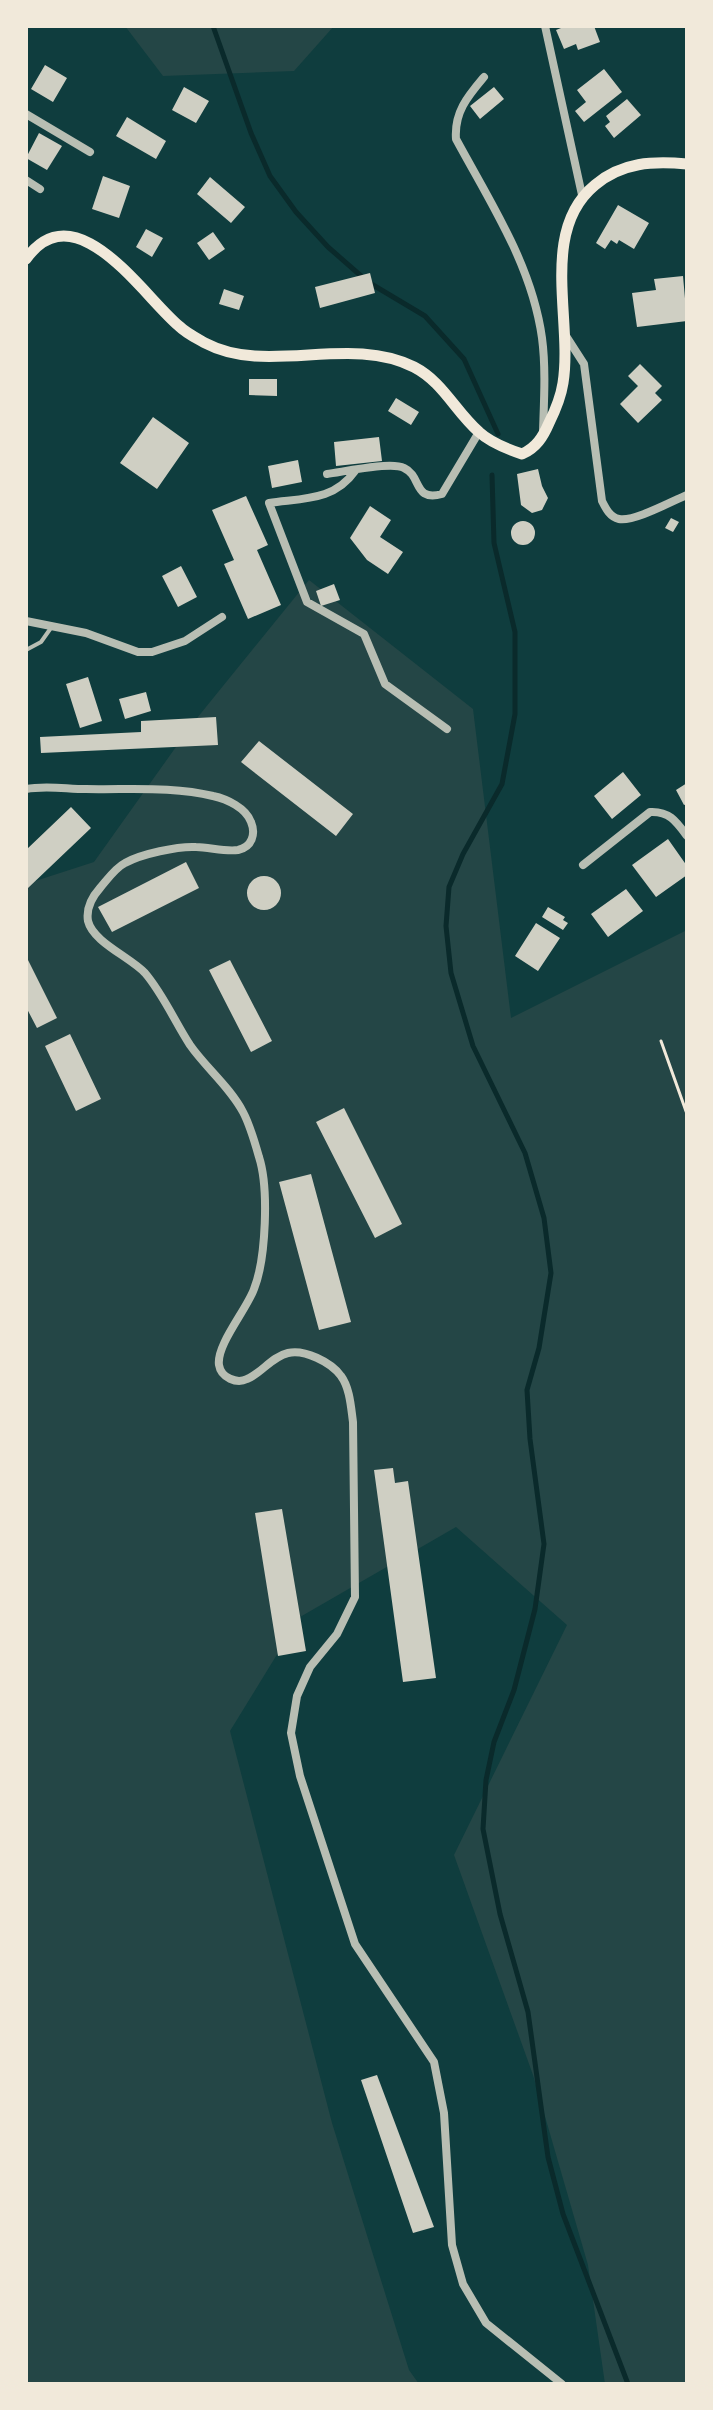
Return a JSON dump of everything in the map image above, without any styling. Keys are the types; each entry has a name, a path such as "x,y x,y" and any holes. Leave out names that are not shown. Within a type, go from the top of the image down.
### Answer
{"main road":[{"path":"26,259 50,238 68,236 85,241 108,254 180,327 208,344 239,353 361,352 390,357 417,368 442,387 479,432 504,449 522,454 531,450 543,436 563,382 563,244 570,218 582,195 619,169 652,161 687,164"}],"street":[{"path":"545,26 582,195"},
{"path":"484,77 459,113 455,126 456,139 518,252 532,295 542,338 543,436"},
{"path":"26,114 90,152"},
{"path":"26,180 40,189"},
{"path":"563,332 584,364 602,501 608,512 616,519 630,519 687,495"},
{"path":"327,474 396,466 412,473 418,488 433,497 442,494 479,432"},
{"path":"355,471 345,485 331,493 269,503 307,602 364,634 385,684 447,729"},
{"path":"26,621 86,633 126,650 152,652 185,641 222,617"},
{"path":"26,789 187,791 216,796 239,807 249,817 254,830 253,839 237,850 192,846 125,863 96,892 87,911 88,921 99,939 122,953 145,974 193,1049 242,1111 261,1161 265,1221 261,1263 254,1289 223,1349 219,1365 224,1376 246,1381 289,1352 312,1356 328,1364 341,1376 349,1398 353,1422 355,1597 337,1634 310,1667 297,1696 291,1733 300,1776 355,1944 434,2062 444,2113 452,2245 463,2284 486,2323 562,2384"},
{"path":"583,865 650,812 662,811 673,817 687,836"}],"lane":[{"path":"26,650 41,642 53,625"}],"path":[{"path":"661,1041 687,1114"}],"shaded area":[{"path":"125,26 334,26 294,71 163,76"},
{"path":"309,580 473,709 511,1018 687,930 687,2384 605,2384 588,2265 533,2075 454,1855 567,1625 456,1527 300,1617 230,1731 332,2123 409,2370 419,2384 26,2384 26,884 94,862 193,723"}],"building":[{"path":"566,26 594,26 600,42 578,50 576,44 564,49 556,30"},
{"path":"45,65 67,78 53,102 31,89"},
{"path":"604,69 622,92 584,122 575,111 586,102 577,90"},
{"path":"184,87 209,101 196,123 172,110"},
{"path":"494,87 504,99 480,119 470,106"},
{"path":"627,99 641,115 614,138 605,126 610,122 606,116"},
{"path":"127,117 166,141 156,159 116,136"},
{"path":"39,133 62,146 47,170 26,158"},
{"path":"103,176 130,186 119,218 92,209"},
{"path":"210,177 245,207 231,223 197,194"},
{"path":"618,205 649,223 634,249 619,240 617,244 611,240 605,249 596,243"},
{"path":"146,229 163,238 152,257 136,247"},
{"path":"213,232 225,249 209,260 197,243"},
{"path":"370,273 375,293 320,308 315,287"},
{"path":"683,276 687,321 637,327 632,293 656,290 654,279"},
{"path":"224,289 244,296 239,310 219,304"},
{"path":"640,364 662,386 655,393 662,400 638,423 620,404 638,386 628,376"},
{"path":"249,379 277,379 277,396 249,395"},
{"path":"396,398 419,412 411,425 388,411"},
{"path":"153,417 189,443 157,489 120,463"},
{"path":"379,437 382,461 336,466 334,442"},
{"path":"298,460 302,482 272,488 268,466"},
{"path":"538,469 548,498 542,510 532,513 521,505 517,474"},
{"path":"246,496 268,545 257,550 281,605 248,619 224,564 234,560 212,510"},
{"path":"370,506 391,520 380,537 403,552 388,574 367,560 350,538"},
{"path":"671,518 679,522 673,532 665,528"},
{"path":"523,521 531,525 535,533 531,541 523,545 515,541 511,533 515,525"},
{"path":"181,566 197,597 178,607 162,576"},
{"path":"334,584 340,600 321,606 316,591"},
{"path":"88,677 102,721 80,728 66,684"},
{"path":"146,692 151,711 125,719 119,699"},
{"path":"216,717 218,745 41,753 40,737 141,732 141,721"},
{"path":"259,741 353,814 336,836 241,762"},
{"path":"623,772 641,795 612,819 594,796"},
{"path":"687,783 687,804 684,805 676,790"},
{"path":"71,807 91,828 28,888 26,850"},
{"path":"668,839 687,866 687,875 656,897 632,865"},
{"path":"186,862 199,888 112,932 98,907"},
{"path":"264,876 276,881 281,893 276,905 264,910 252,905 247,893 252,881"},
{"path":"626,889 643,911 608,937 591,914"},
{"path":"548,907 565,917 563,920 568,923 563,930 542,917"},
{"path":"536,923 560,938 538,971 515,956"},
{"path":"26,956 57,1018 37,1028 26,1007"},
{"path":"230,960 272,1041 251,1052 209,970"},
{"path":"70,1034 101,1099 76,1111 45,1046"},
{"path":"344,1108 402,1224 375,1238 316,1122"},
{"path":"311,1174 351,1322 319,1330 279,1182"},
{"path":"393,1468 395,1483 408,1481 436,1678 403,1682 374,1470"},
{"path":"282,1509 306,1651 278,1656 255,1513"},
{"path":"377,2075 434,2227 413,2233 361,2080"}],"waterway":[{"path":"213,26 251,133 270,176 296,212 328,247 368,282 425,316 464,359 498,434"},
{"path":"492,475 494,543 515,632 515,714 502,784 463,854 449,887 446,926 451,973 473,1046 525,1153 544,1218 551,1273 539,1348 527,1390 544,1544 535,1609 514,1690 494,1742 486,1780 483,1829 500,1914 528,2012 548,2157 563,2214 628,2384"}]}
